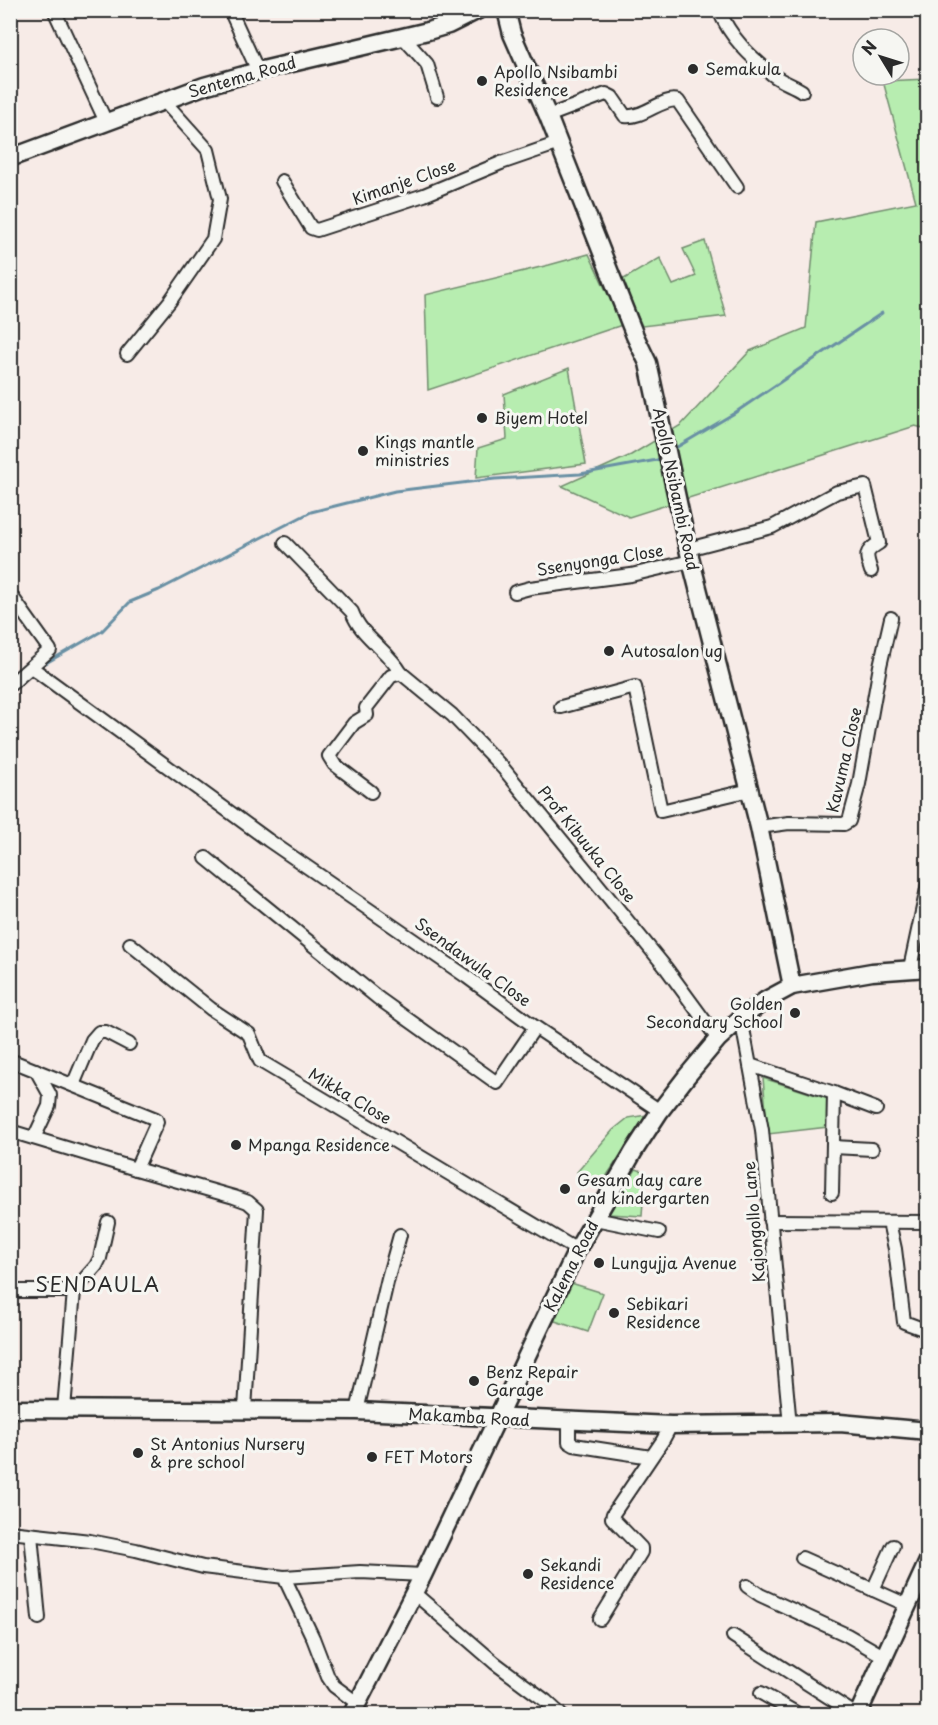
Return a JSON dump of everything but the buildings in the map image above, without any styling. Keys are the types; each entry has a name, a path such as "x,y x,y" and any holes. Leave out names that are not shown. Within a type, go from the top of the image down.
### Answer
{"street":[{"path":"54,10 106,122"},
{"path":"230,10 258,71"},
{"name":"Sentema Road","path":"10,158 204,86 448,25 478,10"},
{"name":"Apollo Nsibambi Road","path":"506,10 512,34 548,116 635,336 648,363 689,555 759,827 792,986"},
{"path":"719,10 744,50 773,75 802,91"},
{"path":"402,36 427,64 437,97"},
{"path":"548,116 606,94 612,97 624,116 629,117 656,108 669,100 678,100 737,187"},
{"path":"127,354 170,301 213,239 220,199 208,150 163,100"},
{"name":"Kimanje Close","path":"282,181 311,228 317,230 424,195 501,163 559,143"},
{"name":"Ssenyonga Close","path":"515,592 631,575 772,527 837,492 865,486 879,543 869,549 866,557 870,571"},
{"name":"Prof Kibuuka Close","path":"285,543 352,612 359,626 396,664 400,673 452,715 503,768 666,968 718,1039"},
{"path":"10,594 50,650 35,671 10,685"},
{"name":"Kavuma Close","path":"759,827 805,823 844,824 849,821 859,784 891,618"},
{"name":"Ssendawula Close","path":"35,671 268,840 468,977 535,1027 660,1111"},
{"path":"371,792 334,764 329,756 354,723 366,715 366,708 391,676 400,673"},
{"path":"561,707 635,687 661,811 750,790"},
{"path":"206,858 378,998 497,1083 535,1027"},
{"path":"910,969 927,884"},
{"name":"Mikka Close","path":"130,944 211,1009 249,1034 256,1056 260,1061 577,1250"},
{"name":"Kalema Road","path":"355,1709 423,1575 577,1250 634,1151 660,1111 718,1039 766,1000 792,986 872,972 927,968"},
{"name":"Kajongollo Lane","path":"741,1018 762,1130 790,1425"},
{"path":"73,1085 92,1040 99,1032 106,1032 129,1044"},
{"path":"10,1060 156,1119 157,1122 136,1169"},
{"path":"750,1065 834,1092 876,1109"},
{"path":"34,1138 49,1106 50,1095 36,1070"},
{"path":"832,1193 834,1092"},
{"path":"10,1131 234,1197 248,1202 257,1210 245,1410"},
{"path":"833,1147 872,1149"},
{"path":"595,1219 659,1232"},
{"path":"770,1221 927,1222"},
{"path":"64,1409 74,1291 96,1266 100,1258 108,1222"},
{"path":"889,1222 895,1249 904,1322 927,1331"},
{"path":"357,1411 400,1235"},
{"path":"10,1292 74,1291"},
{"name":"Makamba Road","path":"10,1409 357,1411 671,1425 840,1424 927,1431"},
{"path":"569,1421 569,1442 574,1445 651,1457"},
{"path":"600,1619 640,1555 641,1548 612,1518 671,1425"},
{"path":"10,1532 90,1541 203,1567 284,1577 360,1572 423,1575"},
{"path":"31,1535 39,1618"},
{"path":"873,1590 893,1546"},
{"path":"802,1558 907,1605"},
{"path":"733,1636 857,1714 927,1561"},
{"path":"284,1577 313,1638 328,1677 355,1709"},
{"path":"747,1586 760,1595 847,1635 885,1657"},
{"path":"414,1593 495,1663 560,1714"},
{"path":"761,1693 798,1714"}],"green space":[{"path":"927,79 927,429 915,426 629,517 562,486 631,455 681,425 750,351 806,328 816,222 916,202 885,87 911,87 911,80"},
{"path":"705,241 726,316 642,326 622,280 660,258 673,285 696,276 683,249"},
{"path":"589,254 622,325 428,390 425,295"},
{"path":"569,368 586,464 476,478 478,448 507,439 504,394"},
{"path":"763,1078 828,1099 828,1127 768,1134"},
{"path":"647,1115 600,1186 577,1172 613,1130 628,1118"},
{"path":"636,1169 645,1172 642,1216 609,1214"},
{"path":"571,1283 603,1293 588,1332 552,1320"}],"waterway":[{"path":"672,450 733,414 882,313"},
{"path":"39,667 102,631 130,602 159,590 311,512 395,491 495,479 580,474 657,460 662,457"},
{"path":"10,693 16,687"}],"place":[{"name":"Semakula","path":"693,69"},
{"name":"Apollo Nsibambi Residence","path":"482,81"},
{"name":"Biyem Hotel","path":"482,418"},
{"name":"Kings mantle ministries","path":"363,451"},
{"name":"Autosalon ug","path":"609,651"},
{"name":"Golden Secondary School","path":"795,1013"},
{"name":"Mpanga Residence","path":"236,1145"},
{"name":"Gesam day care and kindergarten","path":"565,1189"},
{"name":"Lungujja Avenue","path":"599,1263"},
{"name":"Sebikari Residence","path":"614,1313"},
{"name":"Benz Repair Garage","path":"474,1381"},
{"name":"St Antonius Nursery & pre school","path":"138,1453"},
{"name":"FET Motors","path":"372,1457"},
{"name":"Sekandi Residence","path":"528,1574"}],"district":[{"name":"SENDAULA","path":"98,1285"}]}
